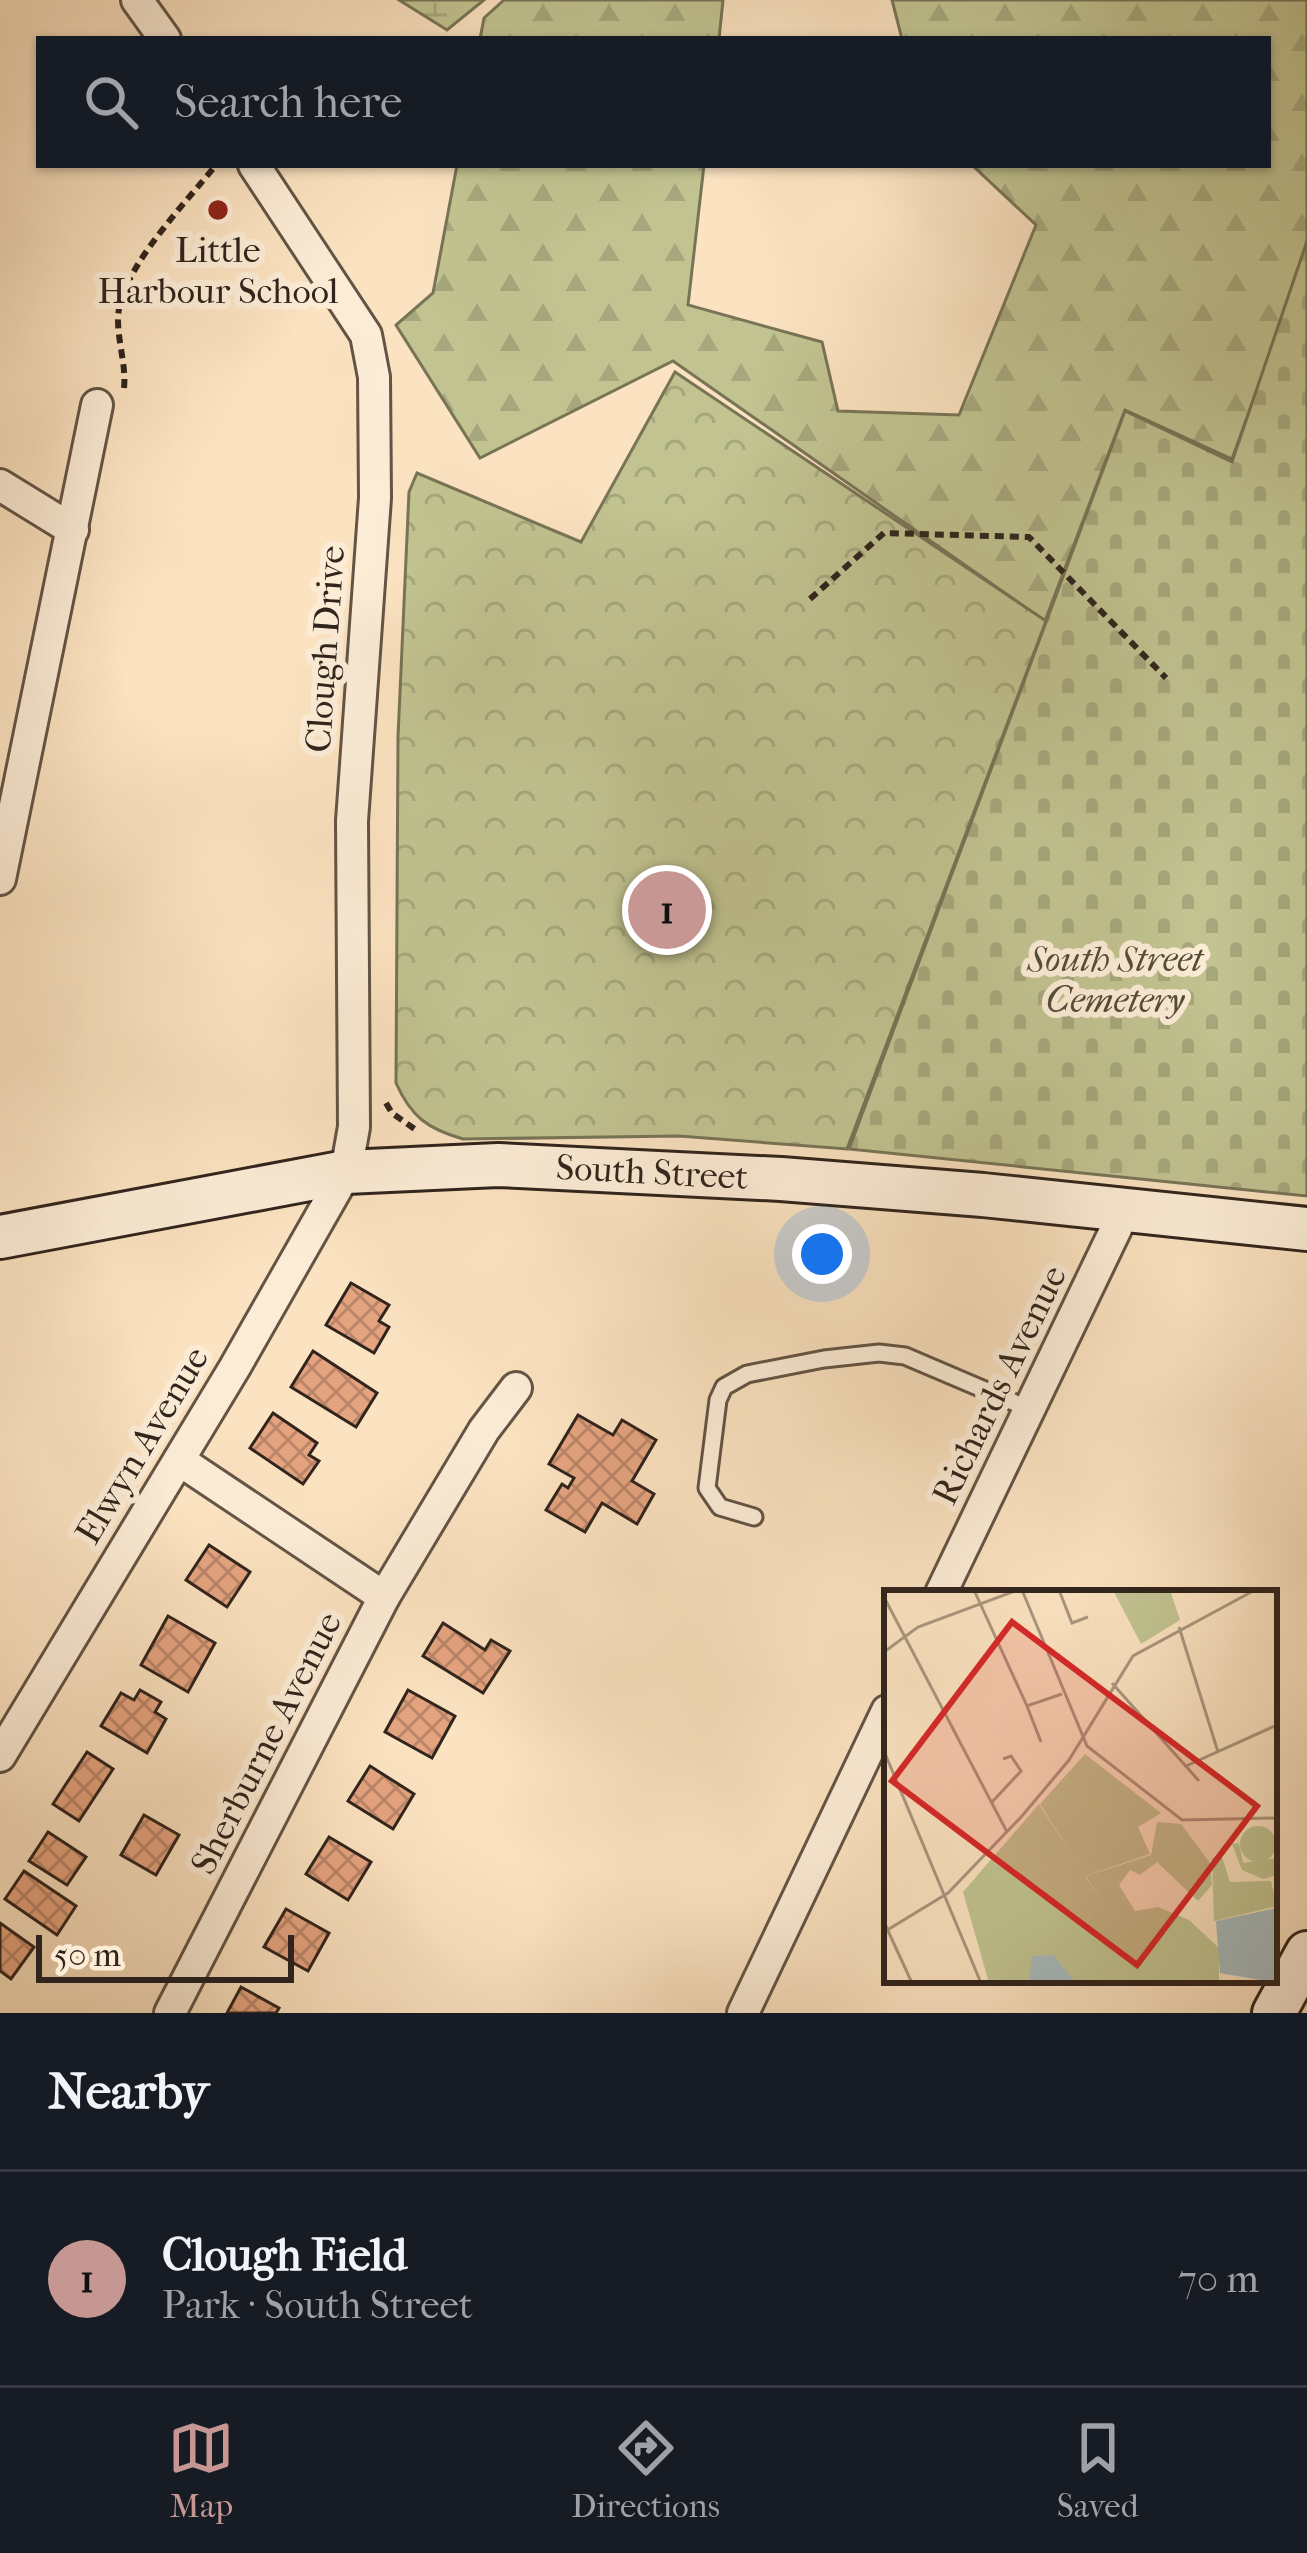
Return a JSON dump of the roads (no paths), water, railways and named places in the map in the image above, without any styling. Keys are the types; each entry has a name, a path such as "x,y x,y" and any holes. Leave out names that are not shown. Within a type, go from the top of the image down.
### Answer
{"street":[{"path":"137,0 162,36"},
{"name":"Clough Drive","path":"256,168 366,335 374,377 375,498 352,821 354,1127 346,1172"},
{"path":"0,879 73,530 110,405"},
{"path":"0,484 73,530"},
{"name":"South Street","path":"0,1238 346,1172 498,1166 579,1167 983,1195 1307,1229"},
{"name":"Elwyn Avenue","path":"0,1756 346,1172"},
{"name":"Richards Avenue","path":"942,1590 1125,1210"},
{"path":"384,1597 484,1430 515,1388"},
{"name":"Sherburne Avenue","path":"170,2013 384,1597 178,1460"},
{"path":"743,2013 884,1717"},
{"path":"1274,2013 1305,1960"}],"lane":[{"path":"754,1517 720,1507 707,1489 718,1400 731,1381 747,1374 824,1359 879,1353 905,1356 1027,1408"}],"place":[{"name":"Little Harbour School","path":"218,210"},
{"name":"Clough Field","path":"667,910"}],"park label":[{"name":"South Street Cemetery","path":"1115,980"}]}
